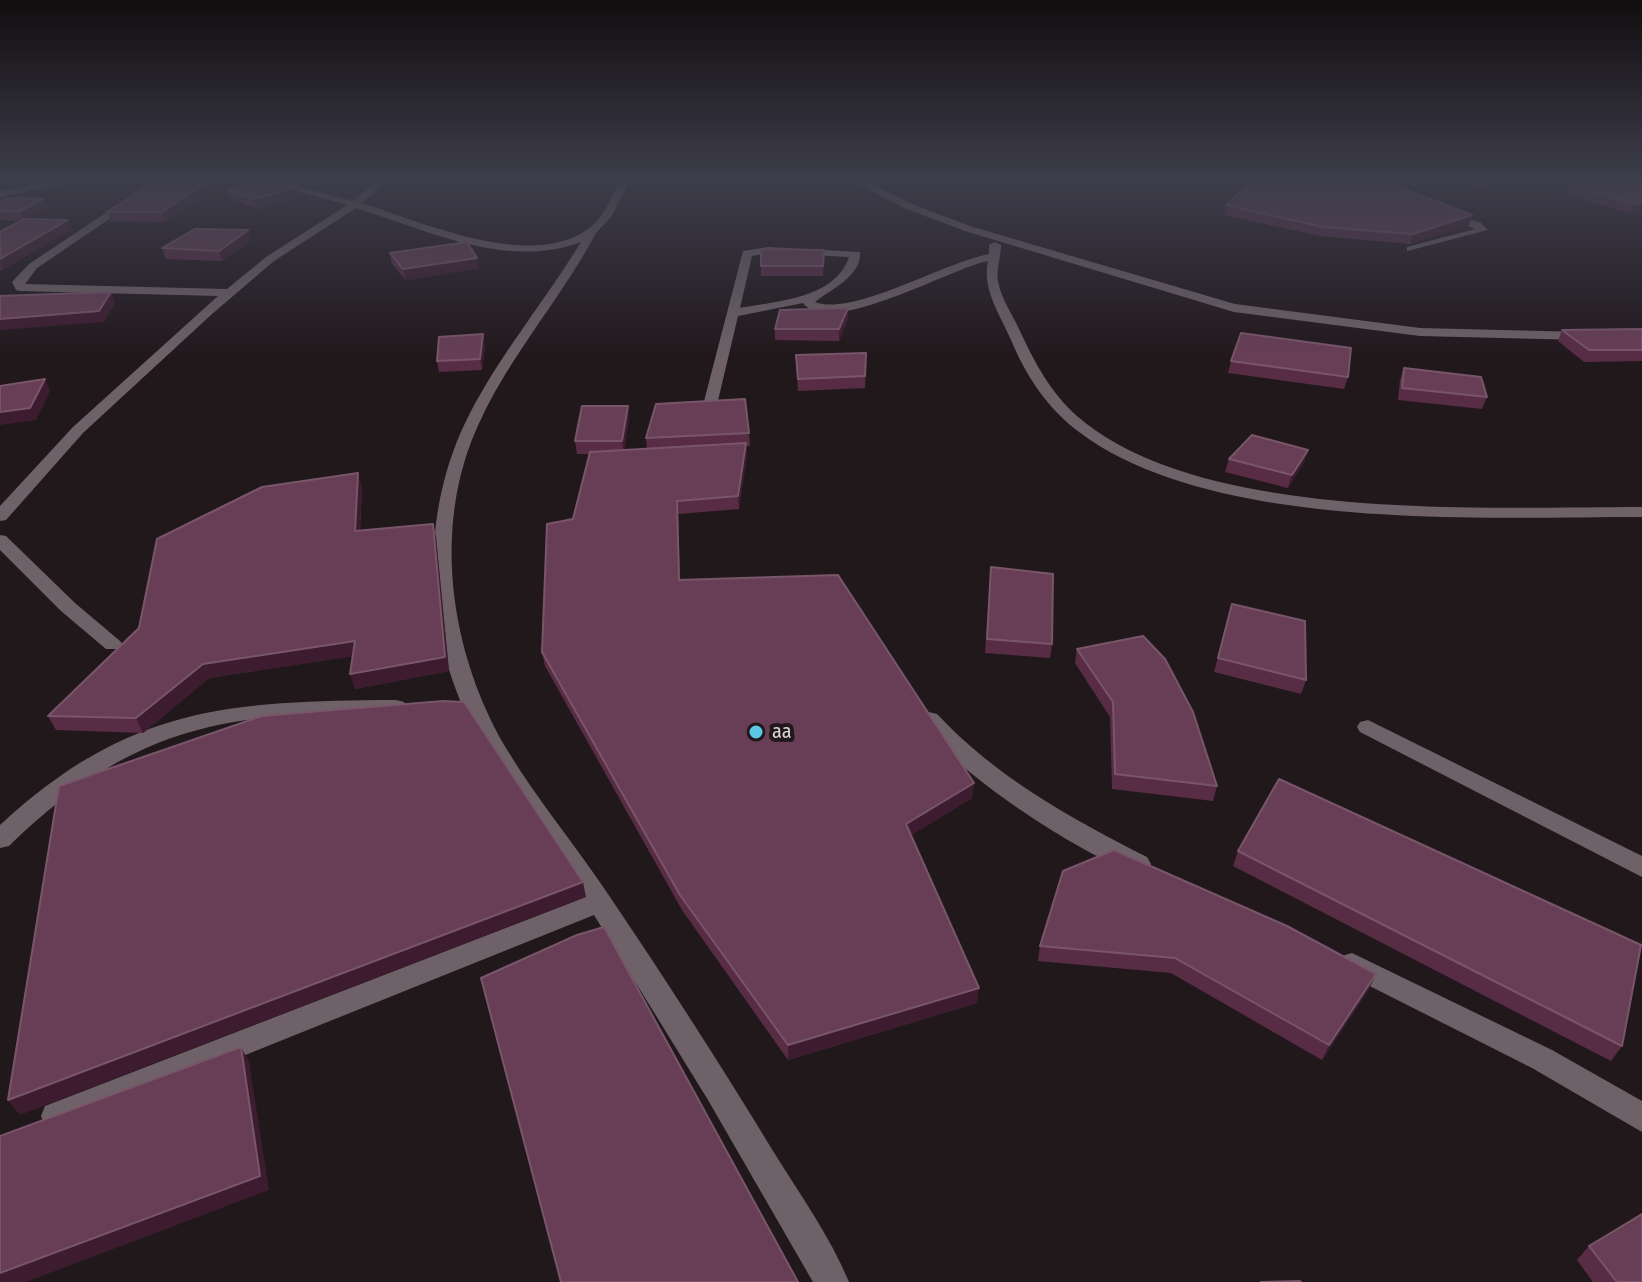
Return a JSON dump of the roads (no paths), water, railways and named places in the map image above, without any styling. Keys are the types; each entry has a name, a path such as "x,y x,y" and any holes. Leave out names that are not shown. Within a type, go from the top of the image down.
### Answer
{"street":[{"path":"75,238 33,266 18,282 20,287 229,293"},
{"path":"0,516 78,430 229,293 301,238"},
{"path":"471,238 511,249 549,246 575,238"},
{"path":"588,238 517,343 468,433 453,472 445,503 442,543 451,634 464,704 600,902 765,1165 832,1282"},
{"path":"995,238 992,279 1029,368 1062,410 1073,419 1096,437 1143,460 1188,477 1263,496 1335,504 1421,509 1642,512"},
{"path":"998,238 1198,299 1277,315 1420,332 1601,337"},
{"path":"1411,249 1453,238"},
{"path":"709,409 747,253 768,250 856,254 842,277 808,302 813,308 847,307 969,260 995,256"},
{"path":"733,313 812,298"},
{"path":"0,540 68,607 113,645"},
{"path":"0,839 88,769 163,731 234,714 425,706"},
{"path":"929,719 943,736 998,780 1095,840 1156,872"},
{"path":"1368,727 1642,867"},
{"path":"29,1126 600,902"},
{"path":"1323,949 1553,1065 1642,1117"}],"place":[{"name":"aa","path":"756,732"}]}
